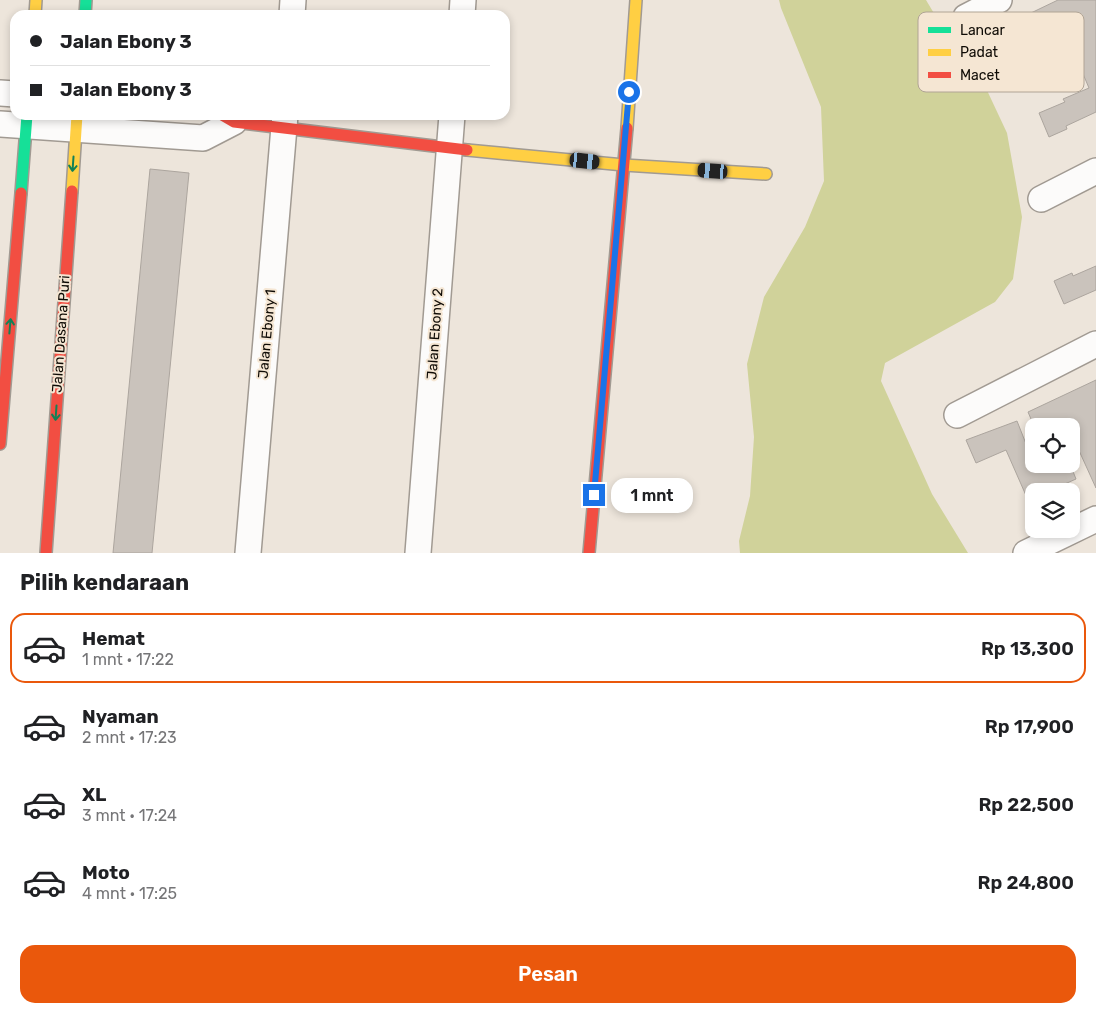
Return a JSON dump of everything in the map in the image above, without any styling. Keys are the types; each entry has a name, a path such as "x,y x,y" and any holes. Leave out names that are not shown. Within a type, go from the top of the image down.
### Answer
{"street":[{"path":"589,553 624,165 636,0"},
{"path":"976,12 999,0"},
{"path":"0,124 27,120 76,122 203,138 227,120"},
{"path":"0,444 27,120"},
{"path":"247,120 285,122 449,148 624,165 766,174"},
{"name":"Jalan Ebony 2","path":"418,553 452,120"},
{"name":"Jalan Dasana Puri","path":"46,553 76,122"},
{"name":"Jalan Ebony 1","path":"248,553 285,122"},
{"path":"1041,199 1096,170"},
{"path":"957,415 1096,344"},
{"path":"1026,553 1096,519"}],"shaded area":[{"path":"779,0 926,0 933,12 918,12 918,92 988,92 1007,133 1022,217 1013,279 995,302 885,363 881,381 932,494 968,553 740,553 739,541 750,496 754,437 747,364 764,297 805,227 824,181 821,107"}],"building":[{"path":"1058,0 1096,0 1096,112 1066,126 1067,129 1049,137 1039,113 1065,102 1063,99 1084,92 1089,88 1084,76 1084,12 1033,12"},
{"path":"150,169 189,173 152,553 113,553"},
{"path":"1096,266 1096,290 1064,304 1054,281 1072,273 1073,276"},
{"path":"1096,380 1096,488 1080,453 1080,418 1031,418 1028,412"},
{"path":"1017,421 1025,441 1025,473 1074,473 1076,479 1067,483 1025,483 1025,493 1006,450 976,463 966,440"}],"traffic: fast":[{"path":"85,10 86,0"},
{"path":"21,193 27,120"}],"traffic: slow":[{"path":"35,10 36,0"},
{"path":"627,128 636,0"},
{"path":"72,191 77,120"},
{"path":"467,150 624,165 766,174"}],"traffic: jam":[{"path":"231,120 234,122 467,150"},
{"path":"589,553 627,128"},
{"path":"46,553 72,191"},
{"path":"0,444 21,193"}],"route":[{"path":"594,495 629,92"}]}
